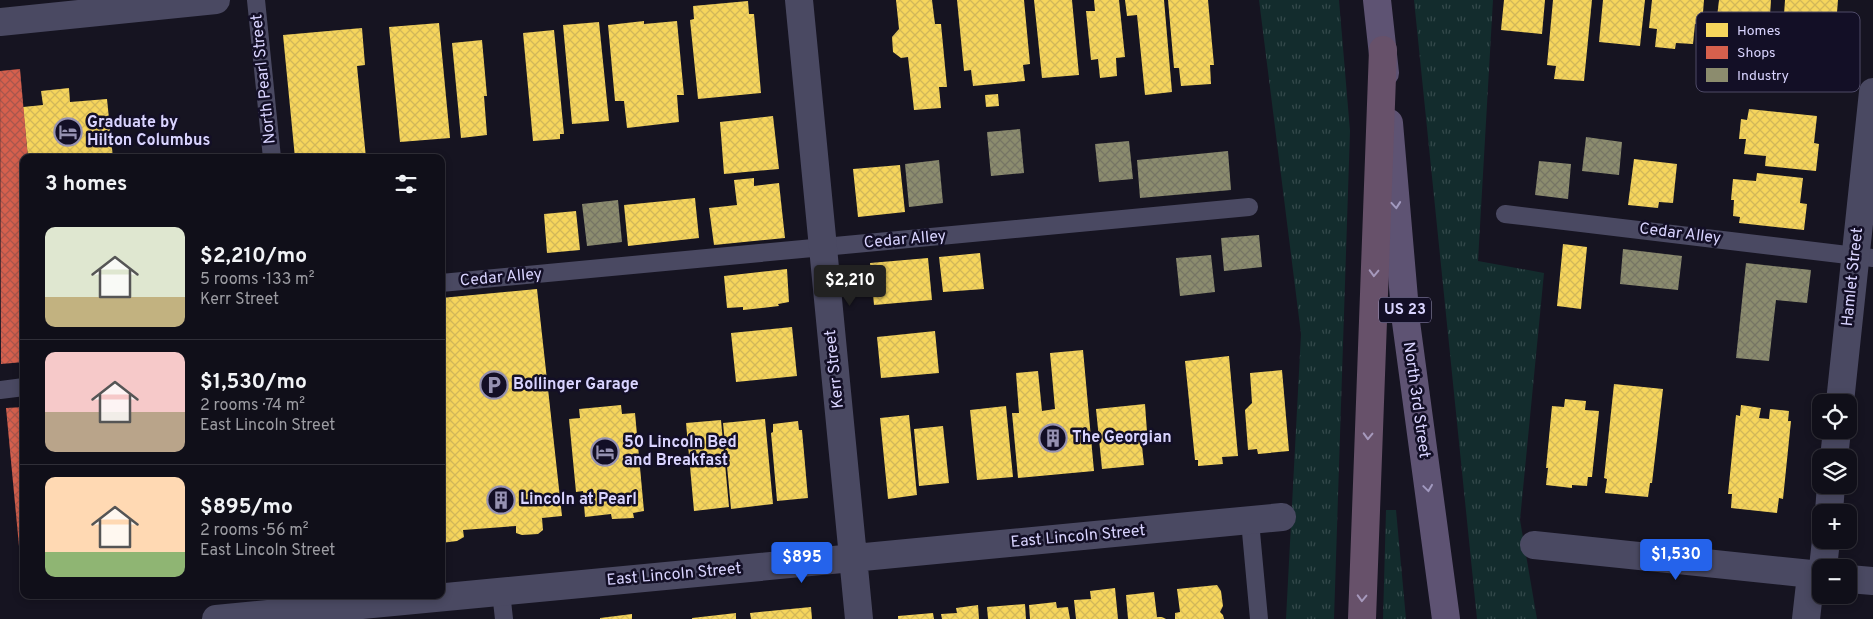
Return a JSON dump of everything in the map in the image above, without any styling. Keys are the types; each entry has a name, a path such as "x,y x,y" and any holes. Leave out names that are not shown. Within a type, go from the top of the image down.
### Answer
{"highway":[{"path":"1362,619 1383,50"}],"main road":[{"name":"North 3rd Street","path":"1377,0 1406,322 1446,619"}],"street":[{"path":"0,22 216,0"},
{"name":"Kerr Street","path":"799,0 859,619"},
{"name":"Hamlet Street","path":"1841,394 1864,256 1873,92"},
{"name":"East Lincoln Street","path":"445,597 1282,518"},
{"path":"1534,545 1812,572"},
{"path":"1857,580 1873,581"},
{"path":"1806,619 1812,596"},
{"name":"East Lincoln Street","path":"216,619 420,599"}],"lane":[{"name":"North Pearl Street","path":"256,0 272,154"},
{"name":"Cedar Alley","path":"445,283 1249,207"},
{"name":"Cedar Alley","path":"1505,214 1864,256"},
{"path":"0,390 20,388"},
{"path":"1250,521 1259,619"},
{"path":"501,592 504,619"}],"green space":[{"path":"1259,0 1339,0 1350,131 1334,619 1286,619 1301,334"},
{"path":"1414,0 1493,0 1478,261 1544,273 1520,520 1537,619 1477,619"},
{"path":"1386,510 1396,510 1406,619 1383,619"}],"building: Homes":[{"path":"896,0 932,0 935,24 941,24 947,87 939,87 941,108 914,110 908,57 901,58 893,52 892,37 899,29"},
{"path":"957,0 1024,0 1030,64 1023,65 1025,81 973,86 971,70 964,71"},
{"path":"1034,0 1072,0 1079,75 1042,78"},
{"path":"1094,0 1119,0 1125,57 1116,58 1117,76 1100,78 1098,59 1091,60 1086,11 1095,11"},
{"path":"1125,0 1164,0 1172,92 1145,95 1137,15 1127,16"},
{"path":"1168,0 1208,0 1214,65 1210,65 1211,84 1181,86 1179,68 1174,68"},
{"path":"1504,0 1545,0 1542,34 1501,30"},
{"path":"1553,0 1592,0 1584,81 1554,79 1556,66 1547,65"},
{"path":"1603,0 1645,0 1640,46 1599,42"},
{"path":"1652,0 1704,0 1703,12 1696,12 1693,44 1676,43 1675,49 1655,47 1657,29 1649,28"},
{"path":"1719,0 1771,0 1770,12 1718,12"},
{"path":"1785,0 1838,0 1837,12 1784,12"},
{"path":"748,1 749,14 754,14 761,93 698,99 690,20 694,19 693,6"},
{"path":"644,21 644,24 677,21 684,95 677,95 679,122 627,128 624,101 615,101 608,25"},
{"path":"599,22 609,121 572,124 563,25"},
{"path":"439,23 450,138 400,142 389,27"},
{"path":"362,28 365,65 357,66 366,154 295,154 283,35"},
{"path":"554,30 564,134 560,134 560,139 533,141 523,33"},
{"path":"482,40 487,96 484,96 487,135 461,138 452,43"},
{"name":"Graduate by Hilton Columbus","path":"69,88 70,102 107,99 113,154 28,154 23,107 43,105 41,91"},
{"path":"998,94 999,106 986,107 985,95"},
{"path":"1749,109 1817,116 1814,143 1819,144 1816,171 1765,166 1766,156 1744,154 1746,139 1739,139 1741,119 1747,120"},
{"path":"773,116 779,169 724,174 720,122"},
{"path":"1634,159 1677,164 1673,203 1659,202 1658,208 1628,205"},
{"path":"900,165 905,212 858,217 853,169"},
{"path":"1757,173 1803,178 1800,203 1807,204 1804,230 1739,223 1740,217 1733,216 1734,200 1731,200 1733,179 1756,181"},
{"path":"754,178 754,186 779,183 785,238 714,245 709,208 737,205 734,180"},
{"path":"695,198 699,238 628,246 624,205"},
{"path":"576,211 580,250 547,253 544,214"},
{"path":"1563,244 1587,247 1581,309 1557,306"},
{"path":"980,253 984,289 943,292 939,257"},
{"path":"928,258 932,300 874,305 870,263"},
{"path":"787,269 789,302 778,304 779,306 743,310 743,307 727,308 724,276"},
{"name":"Bollinger Garage","path":"537,289 562,516 542,518 543,530 538,534 522,535 516,533 516,526 463,530 464,537 457,541 445,542 445,298"},
{"path":"792,327 797,376 736,382 731,333"},
{"path":"935,331 939,373 881,378 877,337"},
{"name":"The Georgian","path":"1083,350 1094,471 1018,478 1012,413 1019,413 1016,373 1038,371 1042,411 1055,409 1050,353"},
{"path":"1229,356 1238,456 1222,457 1223,464 1198,466 1198,460 1195,460 1185,361"},
{"path":"1282,370 1289,451 1258,454 1257,449 1248,450 1245,410 1252,403 1250,373"},
{"path":"1614,384 1663,389 1652,483 1650,483 1648,497 1605,493 1607,479 1604,478"},
{"path":"1565,399 1586,401 1585,410 1599,411 1592,477 1588,477 1587,486 1572,485 1572,488 1546,485 1552,406 1564,407"},
{"path":"1145,404 1148,446 1142,446 1144,465 1102,469 1096,409"},
{"name":"50 Lincoln Bed and Breakfast","path":"621,405 622,414 635,413 644,511 633,513 634,518 612,519 611,514 585,517 583,491 576,492 569,419 580,418 579,409"},
{"path":"1741,405 1761,408 1759,418 1769,419 1770,409 1789,411 1788,421 1791,421 1783,499 1779,498 1777,513 1731,508 1732,494 1728,494 1736,415 1740,416"},
{"path":"1006,406 1013,477 977,480 970,410"},
{"path":"909,415 917,495 888,499 880,418"},
{"path":"765,419 773,504 731,509 723,423"},
{"path":"721,420 729,507 694,511 686,423"},
{"path":"798,421 799,430 802,430 808,498 777,501 771,433 773,432 773,424"},
{"path":"943,426 949,483 919,486 914,429"},
{"path":"1217,585 1221,591 1223,606 1220,612 1224,619 1175,619 1175,613 1180,612 1177,589"},
{"path":"1115,588 1118,619 1076,619 1074,600 1091,599 1090,591"},
{"path":"1154,592 1157,617 1166,619 1128,619 1126,595"},
{"path":"1056,602 1057,608 1068,607 1070,619 1030,619 1029,605"},
{"path":"1025,604 1026,619 988,619 987,607"},
{"path":"978,605 979,619 942,619 941,614 957,613 956,608"},
{"path":"811,607 812,619 751,619 750,613"},
{"path":"736,613 736,619 692,619 692,618"},
{"path":"933,613 934,619 898,619 898,616"},
{"path":"632,614 632,619 600,619 600,618"}],"building: Shops":[{"path":"20,69 28,154 20,154 20,362 1,364 0,71"},
{"path":"20,407 20,557 6,408"}],"building: Industry":[{"path":"1020,129 1024,173 991,176 987,132"},
{"path":"1586,137 1622,142 1619,175 1582,171"},
{"path":"1129,141 1133,179 1099,182 1095,144"},
{"path":"1228,151 1231,190 1140,198 1137,160"},
{"path":"939,160 943,203 909,207 905,164"},
{"path":"1539,161 1571,164 1568,199 1535,195"},
{"path":"618,200 622,242 587,246 582,204"},
{"path":"1259,235 1262,267 1224,271 1221,238"},
{"path":"1623,249 1682,256 1678,290 1620,284"},
{"path":"1211,255 1215,292 1180,296 1176,258"},
{"path":"1746,263 1811,270 1807,303 1776,300 1769,361 1736,358"}],"place":[{"name":"Graduate by Hilton Columbus","path":"68,132"},
{"name":"Bollinger Garage","path":"494,385"},
{"name":"The Georgian","path":"1053,438"},
{"name":"50 Lincoln Bed and Breakfast","path":"605,452"},
{"name":"Lincoln at Pearl","path":"501,500"}]}
